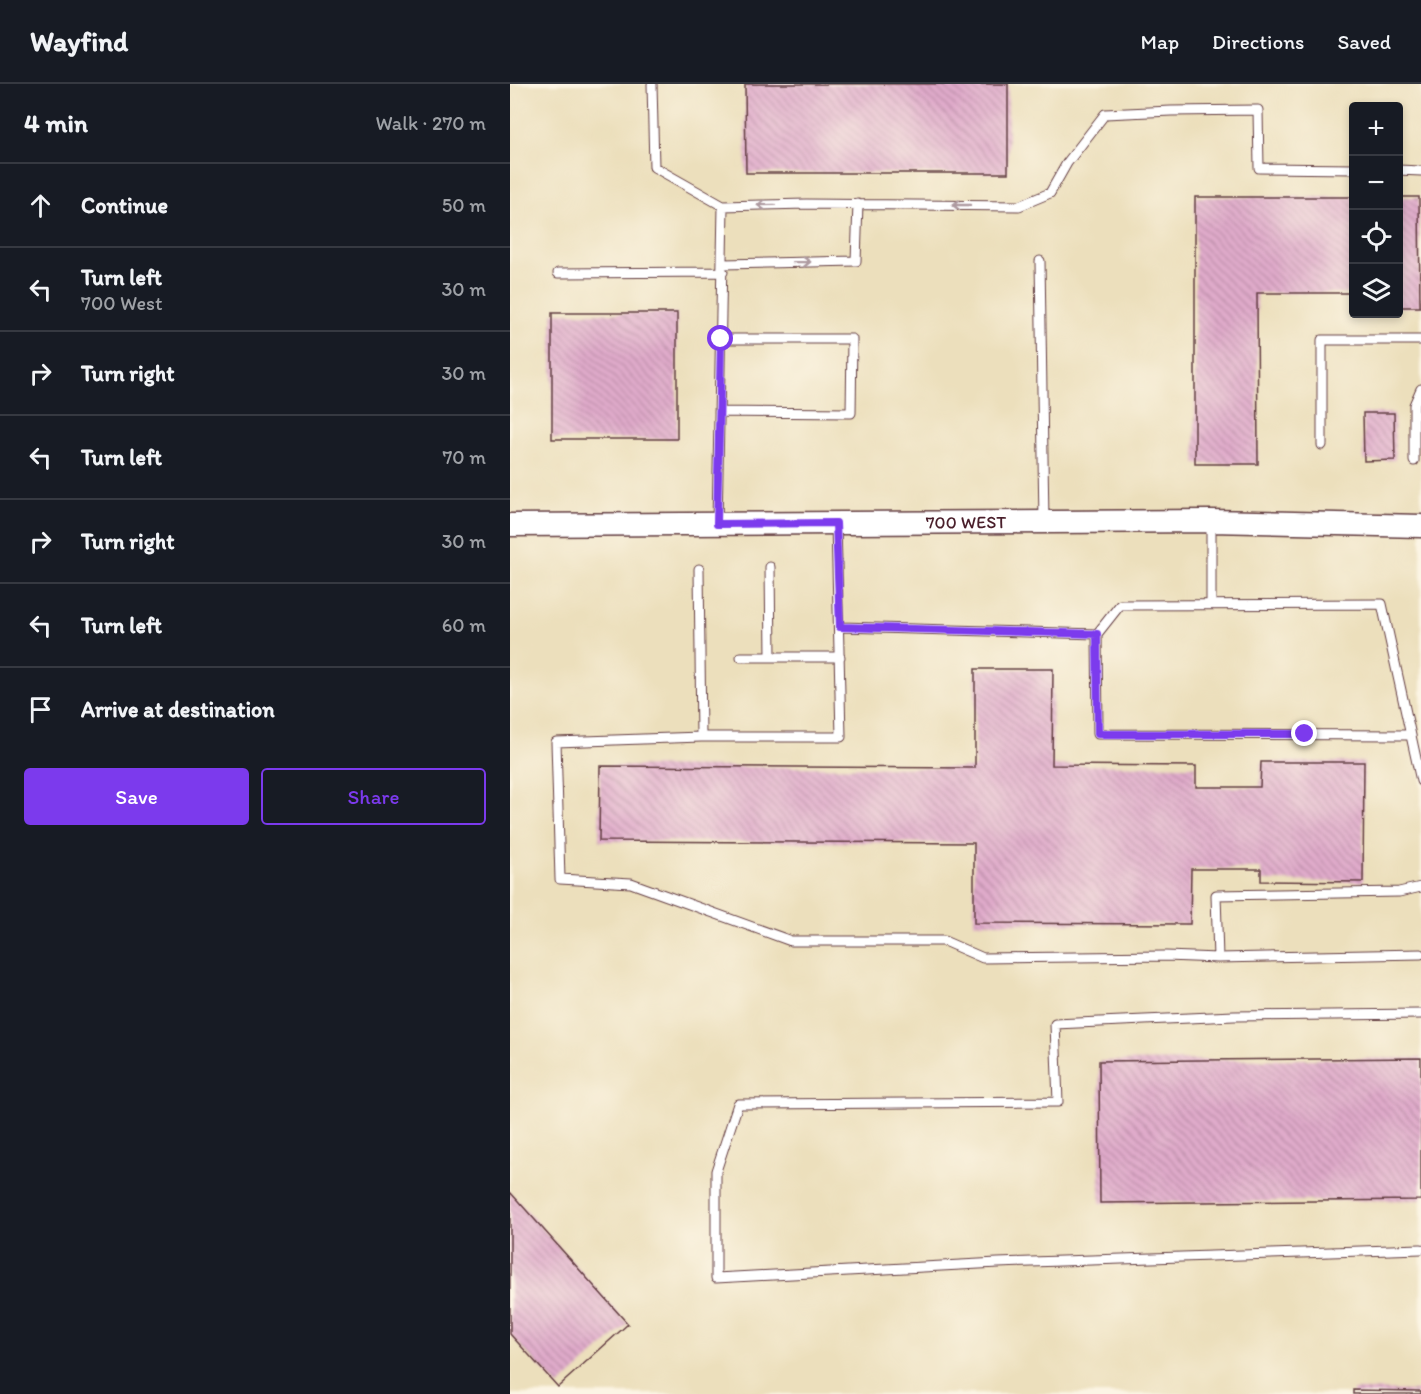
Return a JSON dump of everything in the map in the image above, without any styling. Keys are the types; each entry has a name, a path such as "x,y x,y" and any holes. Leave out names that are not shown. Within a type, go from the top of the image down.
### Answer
{"street":[{"name":"700 WEST","path":"510,525 1212,521 1421,526"}],"lane":[{"path":"652,84 654,167 723,206 858,204 1019,206 1050,193 1067,163 1105,114 1258,110 1259,168 1349,170"},
{"path":"1403,170 1421,171"},
{"path":"558,273 856,261 858,204"},
{"path":"717,524 723,206"},
{"path":"1040,261 1044,522"},
{"path":"719,412 851,413 852,339 721,339"},
{"path":"1322,445 1322,340 1421,340"},
{"path":"1414,461 1414,405 1421,389"},
{"path":"1211,603 1212,521"},
{"path":"836,523 841,737 556,742 560,879 631,883 791,941 944,941 983,958 1166,956 1218,958 1421,954"},
{"path":"770,567 771,657"},
{"path":"699,569 701,738"},
{"path":"1410,735 1098,734 1097,634 1119,605 1382,604 1421,781"},
{"path":"840,627 1097,634"},
{"path":"741,657 840,657"},
{"path":"1218,958 1216,895 1399,892 1421,887"},
{"path":"1421,1014 1234,1016 1055,1024 1058,1102 738,1104 716,1171 717,1278 999,1263 1421,1249"}],"building":[{"path":"745,84 1008,84 1008,173 746,173"},
{"path":"1195,197 1349,197 1349,293 1257,293 1258,464 1195,464"},
{"path":"1403,197 1419,197 1420,307 1403,307"},
{"path":"552,313 677,313 677,439 552,439"},
{"path":"1363,413 1394,413 1395,460 1364,461"},
{"path":"975,669 1053,669 1052,765 1196,766 1196,787 1260,787 1261,762 1364,762 1363,882 1261,881 1261,869 1191,869 1190,924 974,923 974,843 599,841 600,766 975,768"},
{"path":"1421,1058 1421,1200 1100,1203 1099,1061"},
{"path":"510,1192 628,1324 558,1387 510,1334"},
{"path":"1353,1390 1421,1391 1421,1394 1353,1394"}],"route":[{"path":"721,339 717,524 836,523 840,627 1097,634 1098,734 1305,734"}]}
